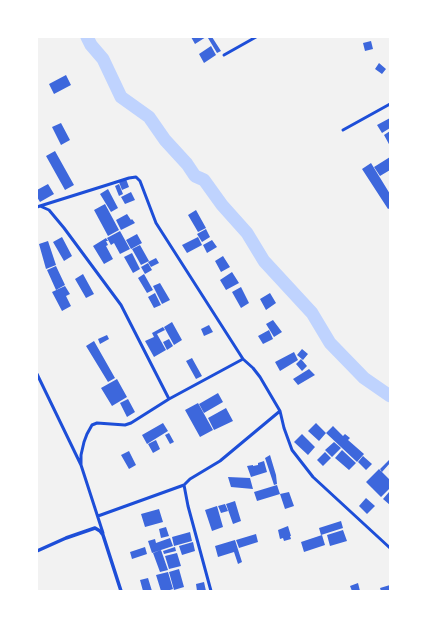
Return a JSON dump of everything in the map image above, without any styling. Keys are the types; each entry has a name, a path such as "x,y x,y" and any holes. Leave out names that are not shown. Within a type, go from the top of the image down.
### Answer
{"street":[{"path":"224,55 256,37"},
{"path":"344,130 390,104"},
{"path":"39,206 136,177 140,181 156,223 243,359 254,368 280,412 292,450 313,477 390,548"},
{"path":"39,206 49,210 64,228 121,305 169,399"},
{"path":"80,465 84,442 92,425 98,423 125,425 131,423 169,399 243,359"},
{"path":"37,374 80,465 98,516 121,591"},
{"path":"98,516 184,486 190,479 220,461 280,412"},
{"path":"184,486 211,591"},
{"path":"37,551 66,538 95,528 103,535"}],"building":[{"path":"191,37 206,37 195,44"},
{"path":"212,37 221,51 217,53 208,38"},
{"path":"371,41 373,49 365,51 363,43"},
{"path":"211,46 216,55 204,63 199,54"},
{"path":"379,63 386,69 382,74 375,69"},
{"path":"66,75 71,85 54,94 49,84"},
{"path":"390,118 390,128 382,133 377,125"},
{"path":"61,123 70,140 61,145 52,127"},
{"path":"390,131 390,146 384,135"},
{"path":"55,151 74,185 65,190 46,156"},
{"path":"390,157 390,170 380,176 374,167"},
{"path":"371,163 390,194 390,208 388,209 362,169"},
{"path":"126,179 129,187 122,190 119,182"},
{"path":"48,184 54,194 40,202 37,197 37,190"},
{"path":"119,184 123,194 119,196 115,186"},
{"path":"108,189 118,208 111,212 100,194"},
{"path":"131,192 135,200 125,204 121,197"},
{"path":"105,204 119,230 108,236 94,210"},
{"path":"196,210 206,228 198,232 188,215"},
{"path":"127,214 135,223 121,230 116,220"},
{"path":"206,229 210,237 202,242 197,234"},
{"path":"120,231 130,249 120,254 114,243 111,245 107,238"},
{"path":"137,234 142,243 131,249 126,240"},
{"path":"62,237 72,256 64,261 53,242"},
{"path":"198,237 202,245 187,253 182,245"},
{"path":"106,238 108,245 106,246 113,259 104,264 93,246"},
{"path":"212,240 217,247 207,253 203,245"},
{"path":"48,241 56,265 46,269 39,244"},
{"path":"140,245 149,261 141,265 132,249"},
{"path":"132,253 140,269 133,273 124,257"},
{"path":"223,256 230,267 221,272 215,261"},
{"path":"156,258 159,263 151,267 148,262"},
{"path":"148,263 152,270 145,274 141,267"},
{"path":"56,266 65,285 56,290 47,270"},
{"path":"232,272 239,283 226,290 220,280"},
{"path":"83,274 94,294 86,298 75,279"},
{"path":"144,274 153,290 147,293 138,278"},
{"path":"160,283 170,300 162,304 153,286"},
{"path":"65,286 70,294 66,296 71,306 62,311 52,292"},
{"path":"241,287 249,303 241,308 232,292"},
{"path":"155,293 161,305 154,308 148,297"},
{"path":"270,293 276,303 266,310 260,299"},
{"path":"273,320 282,332 274,337 266,324"},
{"path":"172,322 182,340 174,345 164,327"},
{"path":"209,325 213,332 204,336 201,329"},
{"path":"163,327 165,330 157,334 166,350 154,357 145,341 154,337 152,333"},
{"path":"269,330 273,339 263,344 258,336"},
{"path":"107,335 109,339 100,344 98,339"},
{"path":"169,339 173,346 167,350 163,342"},
{"path":"94,341 115,378 108,382 86,346"},
{"path":"302,349 308,354 303,360 297,355"},
{"path":"294,352 298,360 280,371 275,362"},
{"path":"192,358 202,376 196,379 186,361"},
{"path":"301,359 307,366 302,371 296,364"},
{"path":"309,369 315,375 298,385 293,379"},
{"path":"117,379 127,397 112,406 101,388"},
{"path":"218,393 223,402 204,413 199,404"},
{"path":"128,399 135,412 127,417 120,403"},
{"path":"198,403 213,430 200,437 185,410"},
{"path":"226,408 233,421 214,430 208,418"},
{"path":"163,423 168,431 147,444 142,435"},
{"path":"316,423 326,433 319,441 308,431"},
{"path":"333,426 343,436 345,434 350,438 348,440 364,454 357,462 326,433"},
{"path":"169,433 174,442 170,444 165,435"},
{"path":"302,434 315,447 308,455 294,442"},
{"path":"156,440 160,449 153,453 148,444"},
{"path":"334,442 341,448 332,457 325,450"},
{"path":"342,450 356,463 349,470 335,458"},
{"path":"129,451 136,465 129,469 121,455"},
{"path":"325,452 331,458 323,466 317,460"},
{"path":"270,455 276,475 277,484 274,485 265,458"},
{"path":"363,456 372,464 366,470 358,462"},
{"path":"389,460 390,463 382,472 380,469"},
{"path":"264,461 267,472 251,477 247,466 258,465 258,463"},
{"path":"379,469 390,480 390,488 381,497 366,482"},
{"path":"228,477 250,478 253,489 231,487"},
{"path":"277,485 280,494 257,501 254,492"},
{"path":"289,492 294,506 285,509 280,494"},
{"path":"389,492 390,493 390,505 383,499"},
{"path":"366,498 375,506 367,514 359,506"},
{"path":"235,501 241,521 233,524 226,504"},
{"path":"225,504 228,511 221,513 218,506"},
{"path":"217,506 223,527 212,531 205,510"},
{"path":"159,509 163,522 145,527 141,514"},
{"path":"341,521 343,528 321,535 319,528"},
{"path":"288,526 291,539 284,541 283,538 280,539 278,530"},
{"path":"166,527 169,536 161,538 159,529"},
{"path":"343,530 347,541 330,546 327,535"},
{"path":"190,532 192,541 174,546 172,537"},
{"path":"256,534 258,542 239,548 236,540"},
{"path":"322,535 325,545 304,552 301,542"},
{"path":"170,538 173,546 152,553 148,541 155,539 156,543"},
{"path":"235,540 242,562 238,564 234,552 218,557 215,546"},
{"path":"193,542 195,551 182,555 179,546"},
{"path":"145,547 147,554 132,559 130,552"},
{"path":"175,547 176,551 164,554 163,551"},
{"path":"161,550 168,570 160,572 153,553"},
{"path":"177,553 181,566 169,569 165,556"},
{"path":"179,569 184,587 174,590 169,572"},
{"path":"168,572 173,589 161,591 156,575"},
{"path":"148,578 152,591 143,591 140,580"},
{"path":"204,582 206,591 197,591 196,584"},
{"path":"358,583 360,591 352,591 350,586"},
{"path":"390,585 390,591 381,591 380,588"}],"waterway":[{"path":"87,37 91,45 103,59 121,97 149,117 165,140 187,164 195,176 204,180 222,205 247,233 264,261 312,313 330,343 364,378 390,396"}]}
